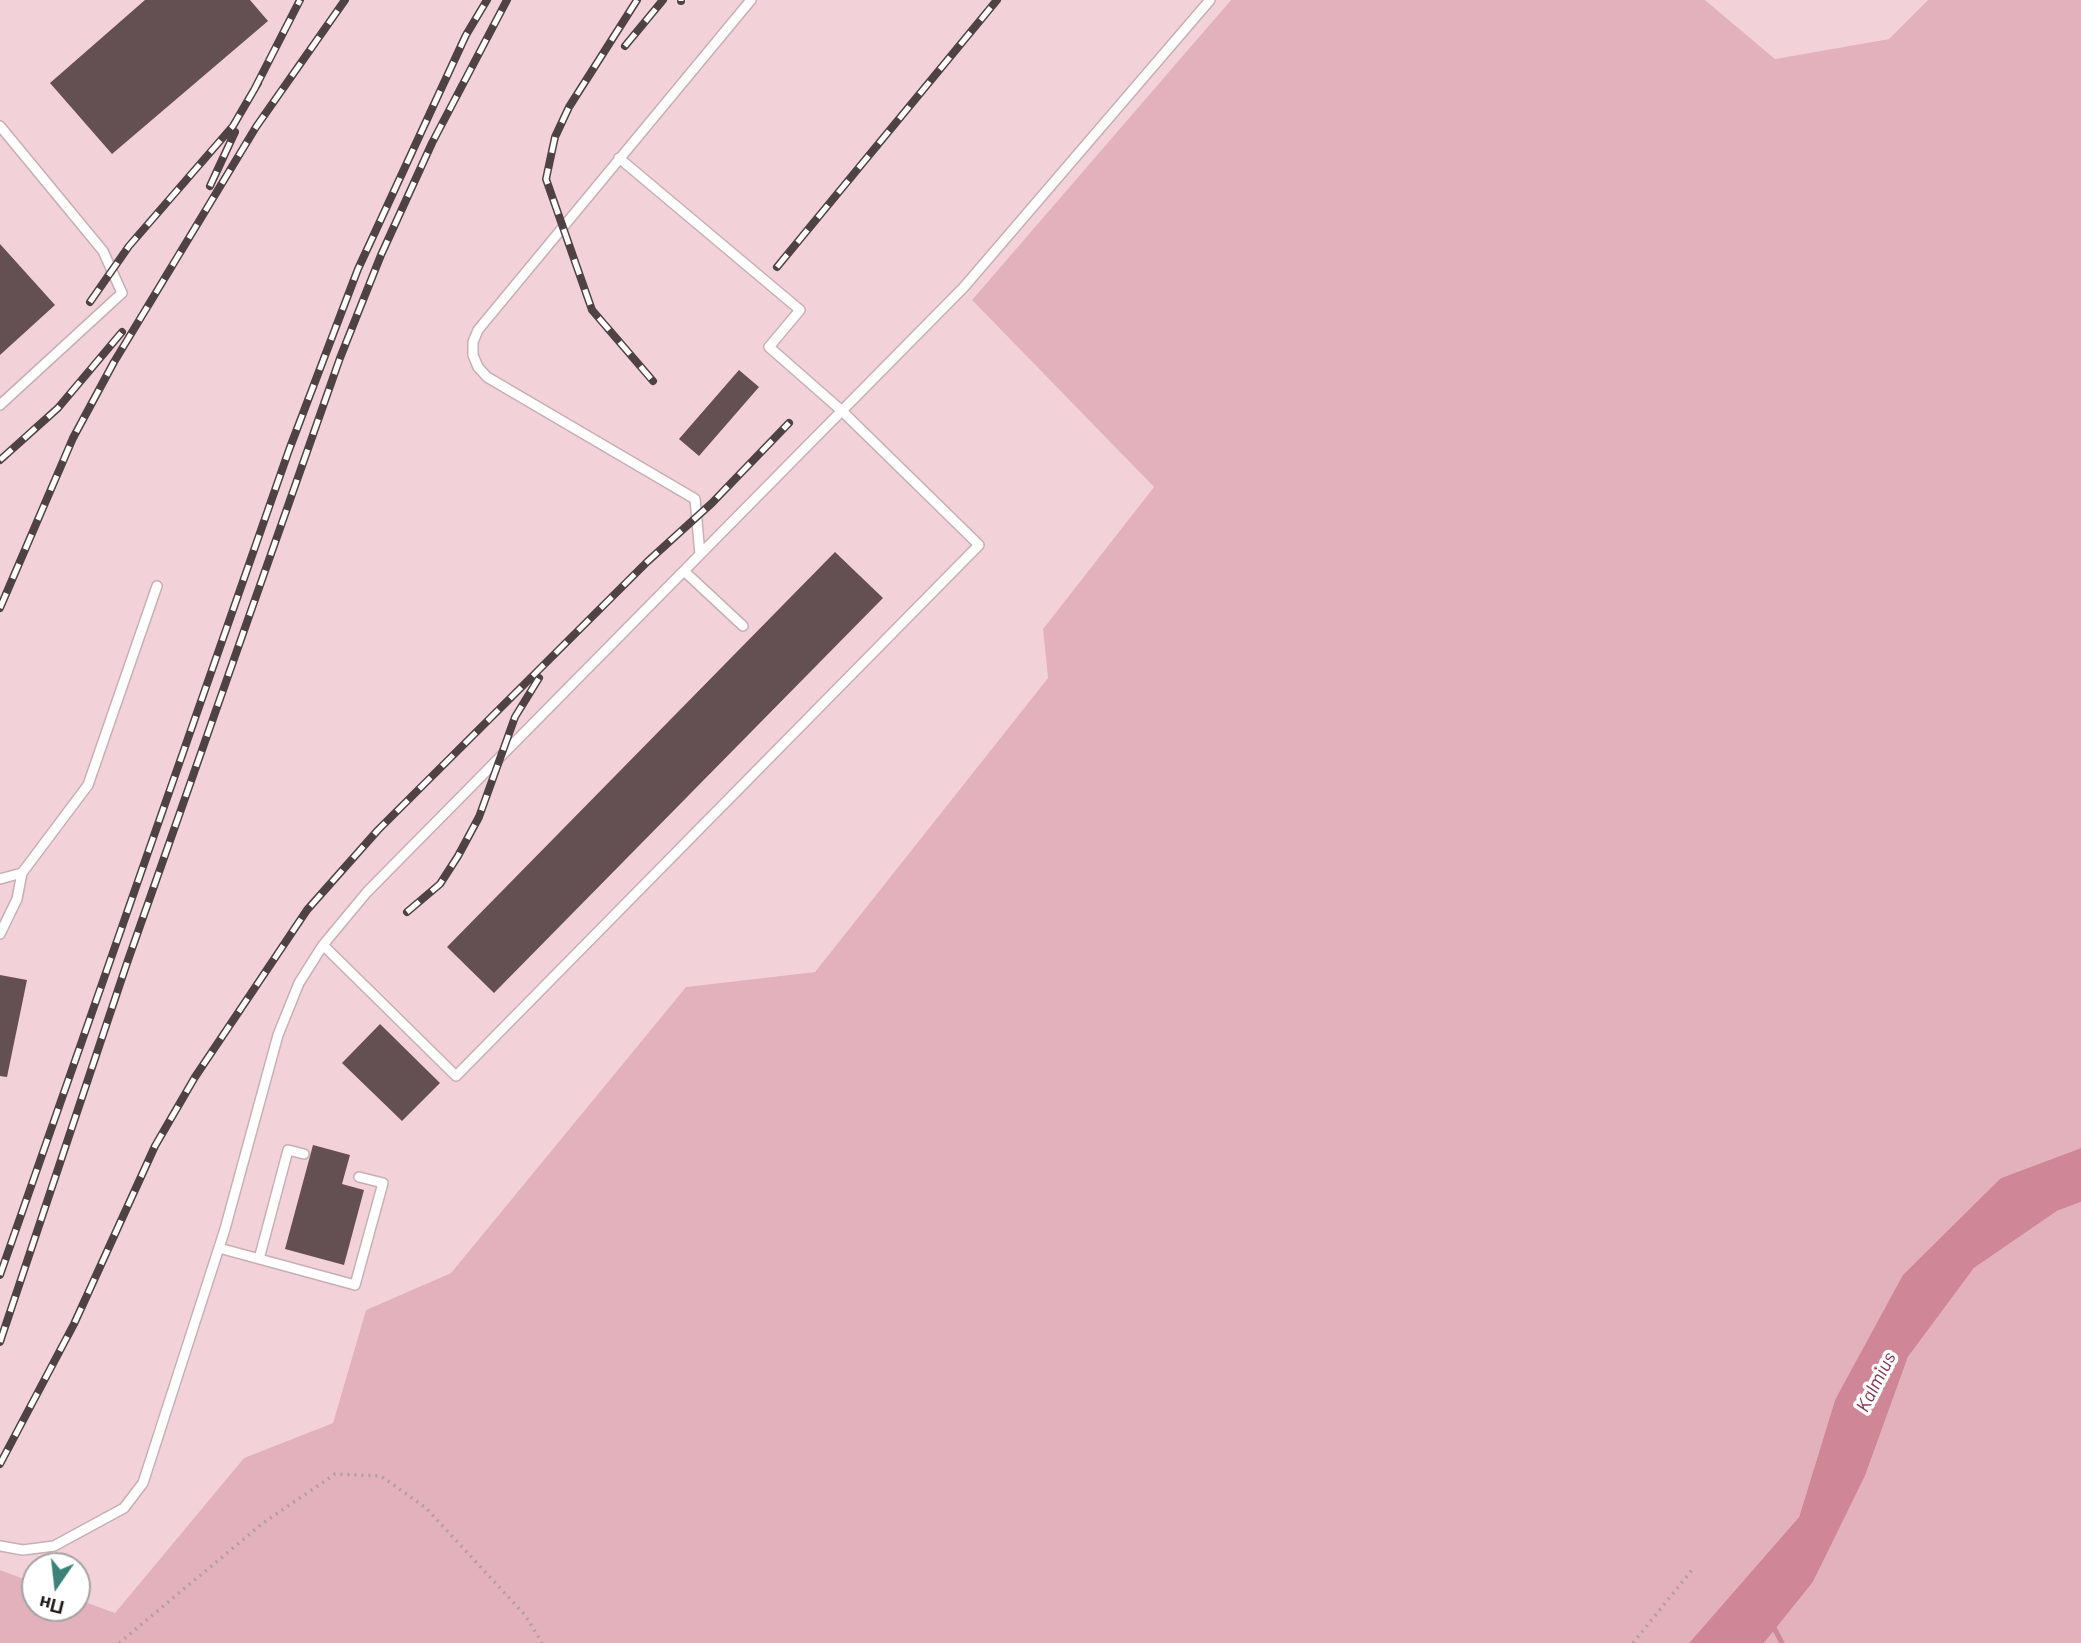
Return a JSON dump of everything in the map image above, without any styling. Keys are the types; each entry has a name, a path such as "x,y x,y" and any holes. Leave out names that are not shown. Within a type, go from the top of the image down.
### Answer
{"lane":[{"path":"701,554 695,499 487,377 478,368 473,355 478,330 751,0"},
{"path":"0,1546 23,1550 54,1546 124,1508 143,1483 219,1248 278,1035 299,983 323,945 367,892 964,287 1210,0"},
{"path":"0,125 103,251 122,293 0,405"},
{"path":"323,945 456,1076 979,545 842,411 769,347 800,310 619,158"},
{"path":"684,571 743,626"},
{"path":"0,934 17,899 22,873 88,785 157,586"},
{"path":"0,879 22,873"},
{"path":"258,1259 288,1150 304,1154"},
{"path":"219,1248 355,1285 383,1183 359,1177"}],"path":[{"path":"119,1643 264,1522 335,1474 381,1476 426,1508 525,1615 542,1643"},
{"path":"1633,1643 1692,1570"}],"shaded area":[{"path":"0,0 1231,0 972,300 1154,487 1043,629 1048,678 815,972 686,987 451,1273 366,1310 333,1423 244,1458 115,1613 91,1604 91,1552 21,1552 21,1578 0,1570"},
{"path":"1231,0 1705,0 1775,59 1889,39 1928,0 2081,0 2081,1148 2001,1178 1835,1400 1799,1517 1689,1643 0,1643 0,1570 21,1578 21,1622 91,1622 91,1604 115,1613 244,1458 333,1423 366,1310 451,1273 686,987 815,972 1048,678 1043,629 1154,487 972,300"},
{"path":"1705,0 1928,0 1889,39 1775,59"},
{"path":"2081,1202 2081,1643 1764,1643 1813,1582 1865,1476 1908,1357 1974,1268 2057,1211"}],"water":[{"name":"Kalmius","path":"2081,1148 2081,1202 2057,1211 1974,1268 1908,1357 1865,1476 1813,1582 1764,1643 1689,1643 1799,1517 1835,1400 1903,1275 2001,1178"}],"building":[{"path":"145,0 250,0 268,21 112,154 50,83"},
{"path":"0,244 55,305 0,355"},
{"path":"739,370 759,387 699,456 679,439"},
{"path":"835,552 883,598 494,993 447,947"},
{"path":"0,975 27,980 7,1077 0,1076"},
{"path":"380,1024 440,1083 402,1121 342,1063"},
{"path":"313,1145 350,1155 342,1184 364,1190 344,1265 285,1249"}],"waterway":[{"path":"1772,1624 1782,1643"}],"railway":[{"path":"254,90 300,0"},
{"path":"0,608 73,438 114,362 256,127 345,0"},
{"path":"0,1275 289,450 358,269 466,35 487,0"},
{"path":"0,1342 127,963 340,358 381,255 432,143 507,0"},
{"path":"637,0 569,107 555,137 546,179 592,310 653,381"},
{"path":"625,46 663,0"},
{"path":"777,267 997,0"},
{"path":"90,302 129,246 233,126 258,83"},
{"path":"210,186 235,132"},
{"path":"0,460 58,408 122,332"},
{"path":"0,1464 74,1324 155,1146 195,1077 307,910 378,830 647,562 712,503 789,423"},
{"path":"407,912 440,884 458,856 479,817 515,717 539,678"}]}
